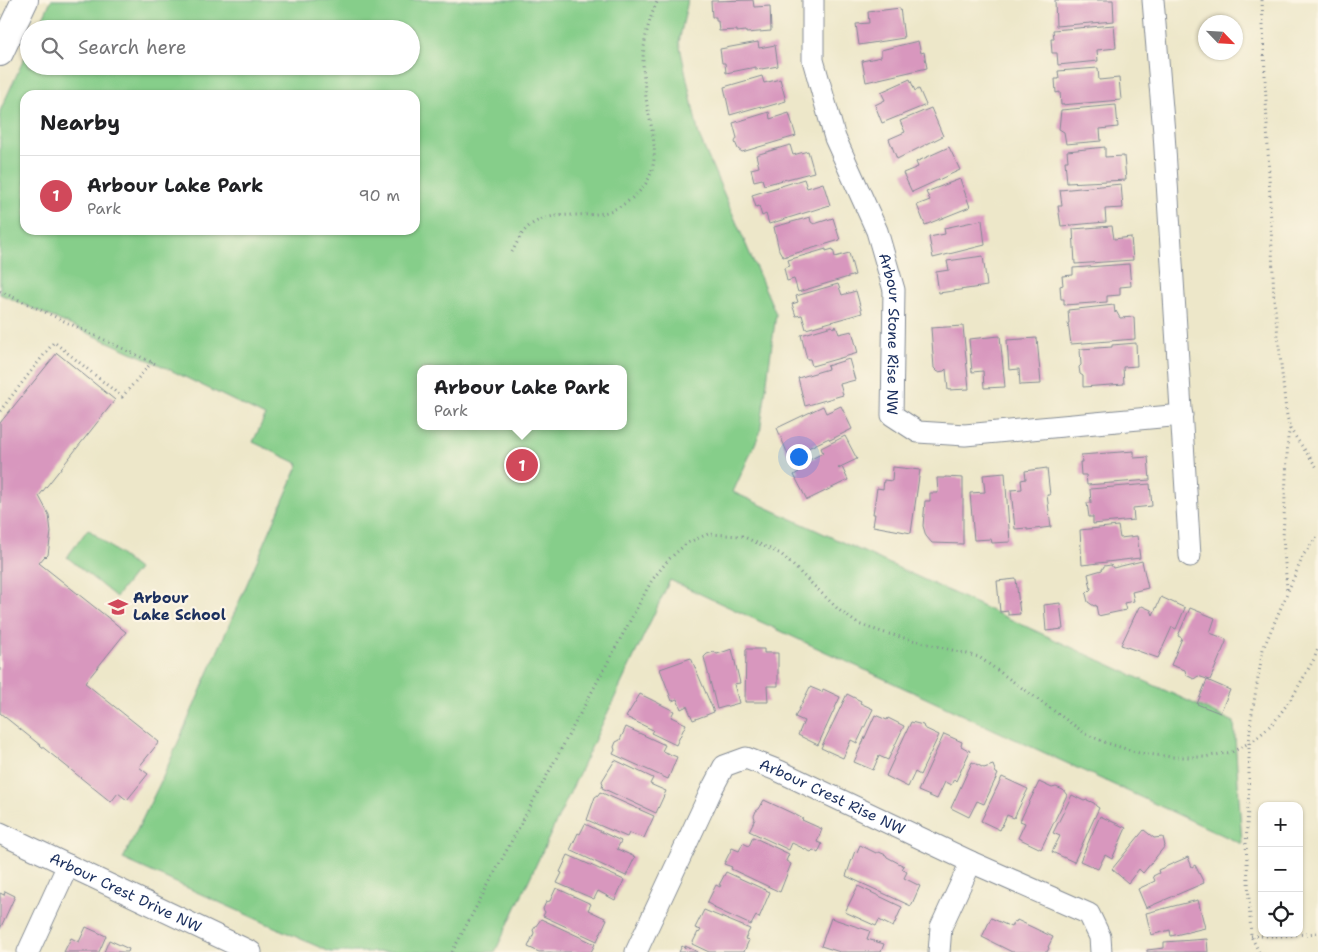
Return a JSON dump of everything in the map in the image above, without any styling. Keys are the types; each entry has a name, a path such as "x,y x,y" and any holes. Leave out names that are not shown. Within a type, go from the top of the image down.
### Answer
{"street":[{"path":"0,54 25,0"},
{"name":"Arbour Stone Rise NW","path":"813,0 812,60 835,138 877,231 894,290 892,415 918,432 965,435 1182,416"},
{"path":"1153,0 1164,133 1190,556"},
{"name":"Arbour Crest Rise NW","path":"636,952 724,766 746,758 780,771 970,862 1089,914 1100,937 1101,952"},
{"name":"Arbour Crest Drive NW","path":"0,833 250,952"},
{"path":"939,952 942,927 970,862"},
{"path":"28,952 68,865"}],"path":[{"path":"512,252 526,230 536,222 559,215 604,213 631,198 644,186 652,171 655,151 647,105 643,58 647,30 652,12 658,0"},
{"path":"1262,0 1274,299 1286,411 1290,429 1318,469"},
{"path":"0,291 158,364"},
{"path":"0,411 54,342 122,397 152,362"},
{"path":"1287,592 1283,538 1290,429"},
{"path":"452,952 652,580 669,558 687,543 708,534 742,536 782,554 839,610 858,624 885,633 979,657 1086,734 1107,743 1147,754 1204,758 1232,752 1256,739 1274,721 1293,696 1318,649"},
{"path":"1259,952 1252,936 1246,844 1249,743 1263,649 1304,554 1318,535"},
{"path":"1252,936 1282,936 1318,932"}],"green space":[{"path":"51,0 688,0 679,42 699,136 776,314 760,433 733,492 1234,722 1242,844 670,580 495,952 330,952 123,859 163,777 299,464 253,442 265,416 158,364 0,294 0,111 20,68 20,75 420,75 420,20 42,20"},
{"path":"88,529 138,569 116,597 67,557"}],"building":[{"path":"753,0 754,7 770,6 771,31 746,33 746,31 737,32 737,30 719,31 716,17 712,17 711,1"},
{"path":"1055,0 1113,0 1114,21 1056,26"},
{"path":"900,8 904,38 859,45 856,24 869,23 868,12"},
{"path":"1114,25 1116,48 1097,50 1098,61 1058,65 1057,53 1052,53 1051,39 1054,39 1053,30"},
{"path":"918,41 921,53 924,52 927,68 866,82 862,61 881,57 881,50"},
{"path":"758,42 759,48 775,45 778,66 756,70 756,67 726,73 720,49"},
{"path":"1098,68 1099,80 1119,78 1121,100 1061,105 1060,92 1056,93 1055,79 1059,79 1058,71"},
{"path":"762,76 764,83 780,79 786,101 730,115 724,87"},
{"path":"910,79 915,91 919,89 926,105 882,123 875,105 885,100 881,92"},
{"path":"1116,105 1118,127 1100,129 1101,141 1066,144 1064,132 1059,129 1061,110"},
{"path":"931,108 943,136 897,159 889,139 905,132 900,121"},
{"path":"769,112 770,119 789,113 796,136 742,152 738,149 735,142 737,138 733,123"},
{"path":"790,145 793,155 808,151 814,172 764,185 762,179 754,181 751,169 759,167 756,155"},
{"path":"949,147 960,170 912,192 903,173 918,167 916,162"},
{"path":"1105,147 1105,157 1124,156 1126,180 1067,183 1065,161 1068,161 1067,151"},
{"path":"804,179 807,188 823,183 830,205 769,224 766,214 762,216 759,206 756,207 752,195"},
{"path":"960,179 970,207 925,225 917,205 930,200 926,192"},
{"path":"1121,184 1123,208 1105,209 1106,222 1061,226 1058,206 1062,206 1060,190"},
{"path":"810,217 811,222 814,224 833,218 840,240 783,257 779,250 774,227"},
{"path":"982,220 985,245 933,258 929,237 945,234 944,228"},
{"path":"1112,226 1114,239 1131,237 1133,260 1075,264 1073,229"},
{"path":"826,249 826,251 833,249 835,257 849,253 855,275 798,292 794,279 787,281 784,268 790,266 788,260"},
{"path":"983,256 987,286 939,293 936,272 949,270 947,261"},
{"path":"1129,264 1131,286 1120,287 1120,295 1107,296 1107,302 1064,305 1064,299 1061,299 1060,286 1063,285 1062,276 1073,275 1073,268"},
{"path":"838,284 842,295 856,291 862,313 806,329 802,315 796,316 792,304 798,302 796,296"},
{"path":"1114,305 1115,313 1116,311 1120,318 1134,317 1135,339 1071,344 1068,310"},
{"path":"832,326 833,328 836,326 839,334 852,331 858,353 812,366 810,359 807,359 801,335"},
{"path":"963,326 969,389 948,390 946,369 938,372 934,368 931,328"},
{"path":"1000,336 1005,387 984,388 983,371 972,372 969,339"},
{"path":"1037,338 1041,384 1020,385 1019,369 1009,370 1007,340"},
{"path":"1136,343 1137,366 1123,367 1124,384 1083,387 1083,376 1080,374 1079,367 1081,365 1080,349"},
{"path":"57,353 115,400 39,496 49,515 51,532 48,555 39,563 126,632 85,683 159,742 139,767 148,774 127,800 118,793 111,802 0,713 0,423"},
{"path":"849,359 855,380 840,384 843,395 805,406 798,378 828,369 827,366"},
{"path":"823,406 826,413 841,406 852,429 789,457 777,428"},
{"path":"845,436 857,459 838,468 842,467 848,480 807,500 794,475 799,472 796,467 823,453 821,448"},
{"path":"1134,451 1134,458 1148,457 1150,480 1087,485 1086,475 1081,475 1081,455"},
{"path":"893,467 920,470 911,533 873,526 877,488 883,489 884,480 892,481"},
{"path":"1047,468 1050,495 1047,495 1051,527 1027,530 1027,528 1015,529 1011,490 1022,489 1021,480 1026,479 1025,471"},
{"path":"1005,473 1010,542 992,543 991,539 974,540 970,493 985,492 983,475"},
{"path":"937,478 963,478 963,544 932,543 926,536 923,526 925,501 930,501 930,493 938,493"},
{"path":"1150,484 1152,506 1133,508 1134,520 1093,524 1093,517 1089,517 1087,503 1091,503 1090,489"},
{"path":"1118,526 1120,538 1137,536 1140,558 1082,565 1080,530"},
{"path":"1142,561 1148,588 1132,592 1134,601 1124,603 1126,610 1098,616 1096,605 1094,606 1088,602 1086,594 1091,589 1088,574 1102,570 1104,566 1111,565 1113,568"},
{"path":"1016,579 1020,614 1008,615 1008,611 1000,612 997,581"},
{"path":"1161,597 1185,608 1176,629 1172,627 1158,658 1121,645 1139,607 1142,606 1151,610 1153,615"},
{"path":"1060,603 1063,629 1046,631 1044,605"},
{"path":"1190,608 1215,618 1210,633 1226,639 1210,680 1198,676 1194,679 1186,675 1185,670 1171,665 1182,638 1178,636"},
{"path":"732,649 740,683 734,684 739,703 717,709 704,657 714,652 717,654"},
{"path":"746,649 764,649 764,653 778,653 778,686 767,686 768,702 745,702"},
{"path":"691,658 714,712 693,720 687,706 681,709 677,699 672,701 660,669"},
{"path":"1207,680 1230,690 1220,713 1197,704"},
{"path":"810,687 822,692 823,689 840,697 818,745 798,735 804,721 795,717"},
{"path":"640,694 674,711 671,717 686,724 676,745 651,733 653,730 626,717"},
{"path":"847,694 873,709 857,743 851,740 843,758 821,748"},
{"path":"875,715 887,720 888,718 904,726 888,760 879,756 873,770 854,762"},
{"path":"911,722 923,725 924,728 939,735 920,775 915,772 908,787 886,776"},
{"path":"626,727 665,745 662,751 677,757 668,779 613,754 616,742 620,740"},
{"path":"944,734 962,742 961,746 970,751 956,781 954,779 951,785 945,782 937,799 918,791"},
{"path":"615,760 653,778 650,784 666,791 656,813 602,788 602,781"},
{"path":"972,762 984,768 993,765 998,774 984,804 977,801 969,817 951,808"},
{"path":"1002,777 1028,789 1014,818 1007,815 1000,830 981,821"},
{"path":"1039,782 1052,788 1056,787 1063,790 1067,795 1041,849 1018,838 1025,823 1020,821"},
{"path":"600,792 654,816 644,838 629,833 627,837 587,820 595,797"},
{"path":"1072,795 1084,801 1087,800 1094,803 1099,808 1074,862 1052,852 1060,836 1053,833"},
{"path":"764,800 822,829 817,842 822,844 818,853 813,850 811,852 792,843 789,850 749,831 755,819 756,811"},
{"path":"1100,816 1126,828 1112,859 1105,855 1098,869 1080,861"},
{"path":"585,824 621,841 617,849 635,857 626,876 570,850 578,833 580,834"},
{"path":"1144,830 1154,838 1163,837 1165,846 1143,873 1139,869 1128,883 1112,869"},
{"path":"753,837 789,854 786,861 791,864 780,892 724,864 732,848 739,851 743,843 749,846"},
{"path":"860,845 876,853 879,852 886,855 904,866 902,869 907,872 904,878 920,886 911,906 846,876 855,851 857,852"},
{"path":"568,855 624,880 615,900 598,891 594,899 557,883"},
{"path":"1188,857 1192,867 1195,865 1204,883 1146,908 1138,889 1155,881 1153,876 1159,873 1158,870"},
{"path":"726,872 770,892 759,918 756,916 751,925 707,903 716,885 720,887 721,885 719,885"},
{"path":"858,886 902,907 893,927 879,920 876,926 845,912"},
{"path":"556,888 591,904 588,910 607,919 597,941 543,916 546,902 550,901"},
{"path":"5,891 15,896 0,929 0,893 4,895"},
{"path":"1198,900 1205,928 1171,936 1170,930 1151,935 1146,913"},
{"path":"704,910 750,929 745,939 749,940 744,952 709,952 692,944 701,930 695,928"},
{"path":"831,918 870,931 867,939 884,944 881,952 840,952 821,946"},
{"path":"991,918 1011,927 1014,921 1016,922 1017,920 1053,937 1047,952 1012,952 982,937"},
{"path":"541,919 595,944 591,952 539,952 528,947 534,933 533,930"},
{"path":"86,927 106,936 99,952 64,952 71,938 79,942"},
{"path":"1207,939 1208,952 1147,952 1147,950 1164,948 1164,942"},
{"path":"109,940 129,949 128,952 104,952"},
{"path":"682,946 685,948 685,946 698,952 679,952"}],"place":[{"name":"Arbour Lake Park","path":"522,465"},
{"name":"Arbour Lake School","path":"118,607"}]}
